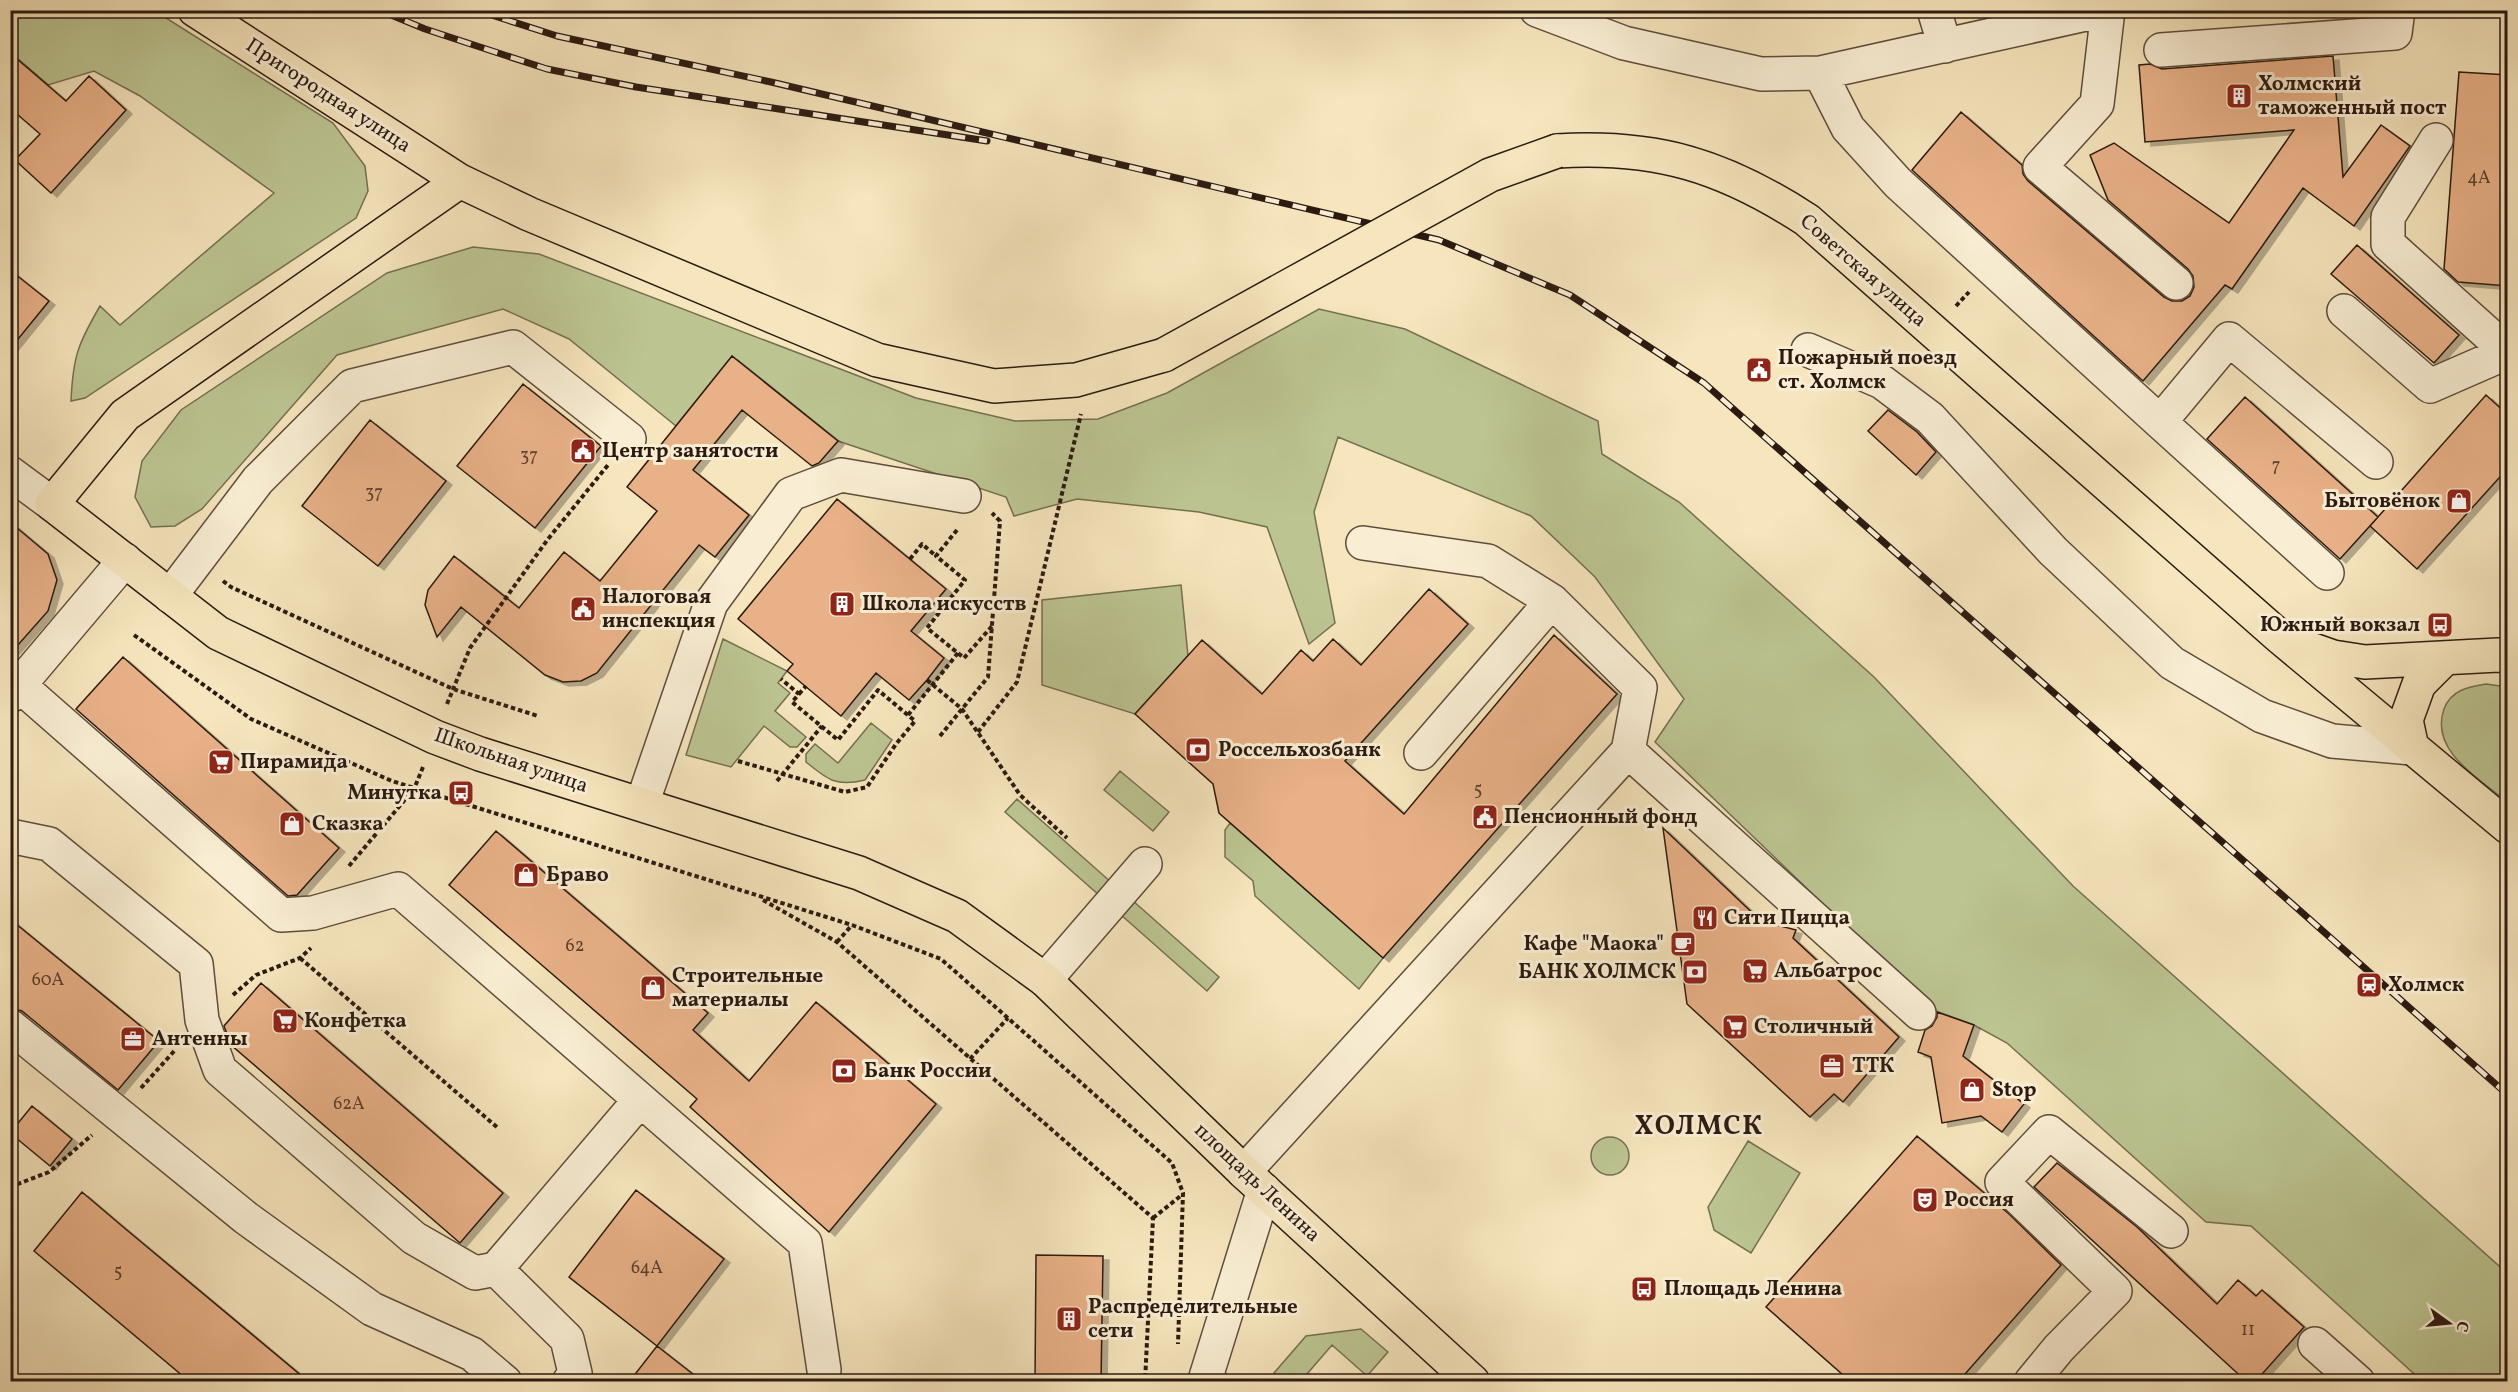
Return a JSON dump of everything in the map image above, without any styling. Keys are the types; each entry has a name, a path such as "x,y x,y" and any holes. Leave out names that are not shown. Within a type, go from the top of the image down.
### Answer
{"main road":[{"name":"Пригородная улица","path":"195,10 460,181 529,214 877,360 994,386 1076,380 1164,355"},
{"name":"Советская улица","path":"1164,355 1490,175 1557,151 1600,148 1664,155 1714,170 1765,192 1807,220 2281,638 2508,827"},
{"path":"52,504 125,415 460,181"},
{"name":"Школьная улица","path":"52,504 218,633 435,737 480,754 859,873 957,916 1045,980"},
{"name":"Советская улица","path":"2281,638 2333,657 2365,662 2508,656"},
{"path":"2412,748 2406,720 2419,684 2445,658"},
{"name":"площадь Ленина","path":"1045,980 1254,1181 1473,1382"}],"street":[{"path":"1537,10 1624,43 1761,74 1820,73 2104,10"},
{"path":"1934,10 1946,46"},
{"path":"2108,10 2097,104 2040,167 2176,283"},
{"path":"2161,50 2395,33 2398,10"},
{"path":"1820,73 1848,128 1898,183 1991,270 2327,573"},
{"path":"2344,311 2430,386 2508,352 2388,244 2388,217 2436,140"},
{"path":"2160,422 2229,339 2376,462"},
{"path":"170,596 258,480 352,386 513,347 629,439"},
{"path":"1808,350 1881,382 1930,418 2053,551 2172,663 2262,716 2332,741 2412,748"},
{"name":"Школьная улица","path":"10,473 52,504"},
{"path":"642,804 711,603 791,494 841,474 976,502"},
{"path":"1206,1380 1254,1181 1628,751 1640,688 1552,601 1488,561 1363,543"},
{"path":"125,560 15,691 281,915 313,913 398,889 805,1243 825,1378"},
{"path":"1421,753 1552,601"},
{"path":"1628,751 1919,1013"},
{"path":"10,836 49,844 196,964 202,1020 220,1070 414,1238 475,1273 496,1269 640,1100"},
{"path":"1045,980 1145,864"},
{"path":"10,1026 246,1218 372,1309 472,1354 505,1382"},
{"path":"2031,1382 2059,1348 2115,1291 2002,1182 2049,1132 2171,1231"},
{"path":"496,1269 567,1339 575,1373 569,1382"},
{"path":"2315,1344 2358,1382"}],"path":[{"path":"1933,331 1991,270"},
{"path":"373,836 414,789 453,689 477,639 548,539 629,439"},
{"path":"978,732 1017,682 1072,453"},
{"path":"940,736 988,677 1000,521 976,502"},
{"path":"936,556 950,538"},
{"path":"910,559 922,544 965,580 927,628 964,658 993,625"},
{"path":"197,560 231,587 453,689 538,716"},
{"path":"134,634 251,719 392,781 852,926 941,958 1172,1163 1184,1193 1178,1345"},
{"path":"908,715 958,653"},
{"path":"781,679 799,694"},
{"path":"927,680 962,709 1020,795 1067,838"},
{"path":"738,761 845,792 856,790 867,787 896,744 915,721 878,690 838,740 792,702 806,686"},
{"path":"777,781 822,726"},
{"path":"856,790 856,797"},
{"path":"755,895 837,942 1153,1218"},
{"path":"837,942 852,926"},
{"path":"10,1187 50,1172 118,1114 202,1020 256,975 300,957 315,945"},
{"path":"300,957 498,1128"},
{"path":"970,1059 1008,1018"},
{"path":"1145,1382 1153,1218 1184,1193"}],"green space":[{"path":"11,10 155,11 333,123 365,166 368,191 356,218 85,398 71,401 73,373 78,351 100,306 120,325 274,193 140,96 94,71 48,85 11,53"},
{"path":"473,247 539,254 916,398 1015,421 1098,419 1167,393 1319,309 1405,329 1598,421 1602,454 1679,502 1874,677 2073,886 2507,1273 2507,1381 2422,1381 2251,1226 2206,1222 2007,1043 1974,1025 1933,1010 1655,742 1684,699 1595,577 1531,516 1338,437 1314,512 1335,623 1309,644 1267,527 1199,512 1077,499 1014,516 1006,497 838,441 732,356 676,426 569,339 503,309 337,355 202,509 175,526 151,527 135,497 142,461 181,410 387,273"},
{"path":"1181,585 1188,656 1135,714 1042,685 1042,600"},
{"path":"723,639 787,671 778,683 790,693 775,711 806,737 797,747 790,747 764,726 731,767 686,755"},
{"path":"2486,684 2507,687 2507,802 2460,763 2450,751 2441,724 2444,709 2451,698 2467,688"},
{"path":"871,723 892,740 865,780 839,782 820,773 806,762 806,754 815,744 838,763"},
{"path":"1120,771 1169,812 1153,831 1104,790"},
{"path":"1017,799 1112,883 1100,896 1005,812"},
{"path":"1230,823 1383,958 1359,989 1255,896 1253,881 1225,857 1225,830"},
{"path":"1132,900 1219,977 1207,991 1120,914"},
{"path":"1610,1137 1617,1138 1623,1143 1628,1149 1628,1163 1623,1169 1617,1174 1610,1175 1603,1174 1597,1169 1592,1163 1591,1156 1592,1149 1597,1143 1603,1138"},
{"path":"1748,1141 1800,1173 1751,1253 1714,1230 1708,1207"},
{"path":"1361,1329 1388,1352 1367,1376 1332,1345 1307,1374 1316,1381 1284,1381 1274,1373 1306,1336"}],"building":[{"path":"10,53 66,101 89,76 126,110 51,193 15,160 40,134 10,108"},
{"path":"2333,56 2343,177 2381,125 2410,146 2354,226 2303,188 2232,289 2225,285 2143,381 1912,170 1961,112 2022,165 2023,174 2028,181 2164,297 2172,301 2182,301 2190,296 2194,287 2193,276 2188,269 2108,200 2090,155 2114,143 2229,223 2294,130 2145,142 2139,65 2150,64 2162,69"},
{"path":"2459,72 2508,75 2508,286 2458,282 2444,269"},
{"path":"2357,245 2459,335 2434,363 2331,274"},
{"path":"10,270 49,301 10,349"},
{"path":"732,356 838,441 819,463 812,466 742,410 693,470 749,515 715,557 699,545 597,673 581,681 563,682 545,675 461,607 437,637 425,605 428,590 454,556 519,608 564,552 600,581 657,511 627,487"},
{"path":"523,384 601,446 535,528 457,466"},
{"path":"2486,395 2508,415 2508,468 2417,569 2370,526"},
{"path":"2245,397 2378,517 2340,559 2207,439"},
{"path":"1888,410 1917,432 1936,452 1916,475 1868,431"},
{"path":"370,420 446,481 378,566 302,506"},
{"name":"Школа искусств","path":"837,499 946,589 911,631 944,658 927,680 909,700 876,673 841,716 787,671 793,664 738,619"},
{"path":"10,522 48,554 57,580 48,611 10,654"},
{"path":"1429,589 1468,624 1345,761 1404,814 1554,635 1617,694 1383,958 1219,813 1213,784 1135,714 1202,640 1262,694 1301,650 1313,661 1333,639 1361,665"},
{"path":"123,657 339,848 297,895 288,896 76,709"},
{"name":"Альбатрос","path":"1663,828 1761,921 1796,930 1793,938 1899,1037 1843,1102 1834,1094 1810,1117 1687,1004"},
{"path":"496,831 708,1013 693,1030 749,1081 816,1002 936,1104 829,1232 690,1107 697,1099 449,885"},
{"path":"10,919 159,1041 118,1090 22,1011 10,1008"},
{"path":"261,983 503,1193 460,1243 231,1045 224,1026"},
{"path":"1937,1012 1974,1025 1963,1056 2024,1104 2002,1132 1981,1116 1942,1123 1931,1057 1918,1052 1925,1030 1932,1026"},
{"path":"32,1106 72,1139 50,1166 10,1133"},
{"name":"Россия","path":"1917,1136 2009,1214 2061,1265 1958,1382 1851,1382 1766,1307"},
{"path":"2057,1163 2137,1227 2217,1304 2238,1280 2256,1296 2262,1290 2304,1327 2255,1382 2247,1382 2034,1187"},
{"path":"636,1190 724,1259 657,1346 569,1277"},
{"path":"82,1192 309,1382 190,1382 34,1251"},
{"name":"Распределительные сети","path":"1036,1255 1103,1256 1101,1382 1035,1382"},
{"path":"657,1346 703,1382 629,1382"}],"railway":[{"path":"379,10 425,29 547,69 636,87 987,141"},
{"path":"476,10 557,36 771,82 1439,240 1570,295 1704,383 2508,1095"}],"place":[{"name":"Холмский таможенный пост","path":"2239,96"},
{"name":"Пожарный поезд ст. Холмск","path":"1759,370"},
{"name":"Центр занятости","path":"583,451"},
{"name":"Бытовёнок","path":"2459,501"},
{"name":"Школа искусств","path":"842,604"},
{"name":"Налоговая инспекция","path":"583,609"},
{"name":"Южный вокзал","path":"2440,625"},
{"name":"Россельхозбанк","path":"1198,750"},
{"name":"Пирамида","path":"221,762"},
{"name":"Минутка","path":"461,793"},
{"name":"Пенсионный фонд","path":"1485,817"},
{"name":"Сказка","path":"292,824"},
{"name":"Браво","path":"526,875"},
{"name":"Сити Пицца","path":"1705,918"},
{"name":"Кафе \"Маока\"","path":"1683,944"},
{"name":"Альбатрос","path":"1755,971"},
{"name":"БАНК ХОЛМСК","path":"1695,972"},
{"name":"Холмск","path":"2369,985"},
{"name":"Строительные материалы","path":"653,988"},
{"name":"Конфетка","path":"285,1021"},
{"name":"Столичный","path":"1735,1027"},
{"name":"Антенны","path":"133,1039"},
{"name":"ТТК","path":"1832,1066"},
{"name":"Банк России","path":"844,1071"},
{"name":"Stop","path":"1972,1090"},
{"name":"Россия","path":"1925,1200"},
{"name":"Площадь Ленина","path":"1644,1289"},
{"name":"Распределительные сети","path":"1069,1319"}],"district":[{"name":"ХОЛМСК","path":"1699,1127"}]}
